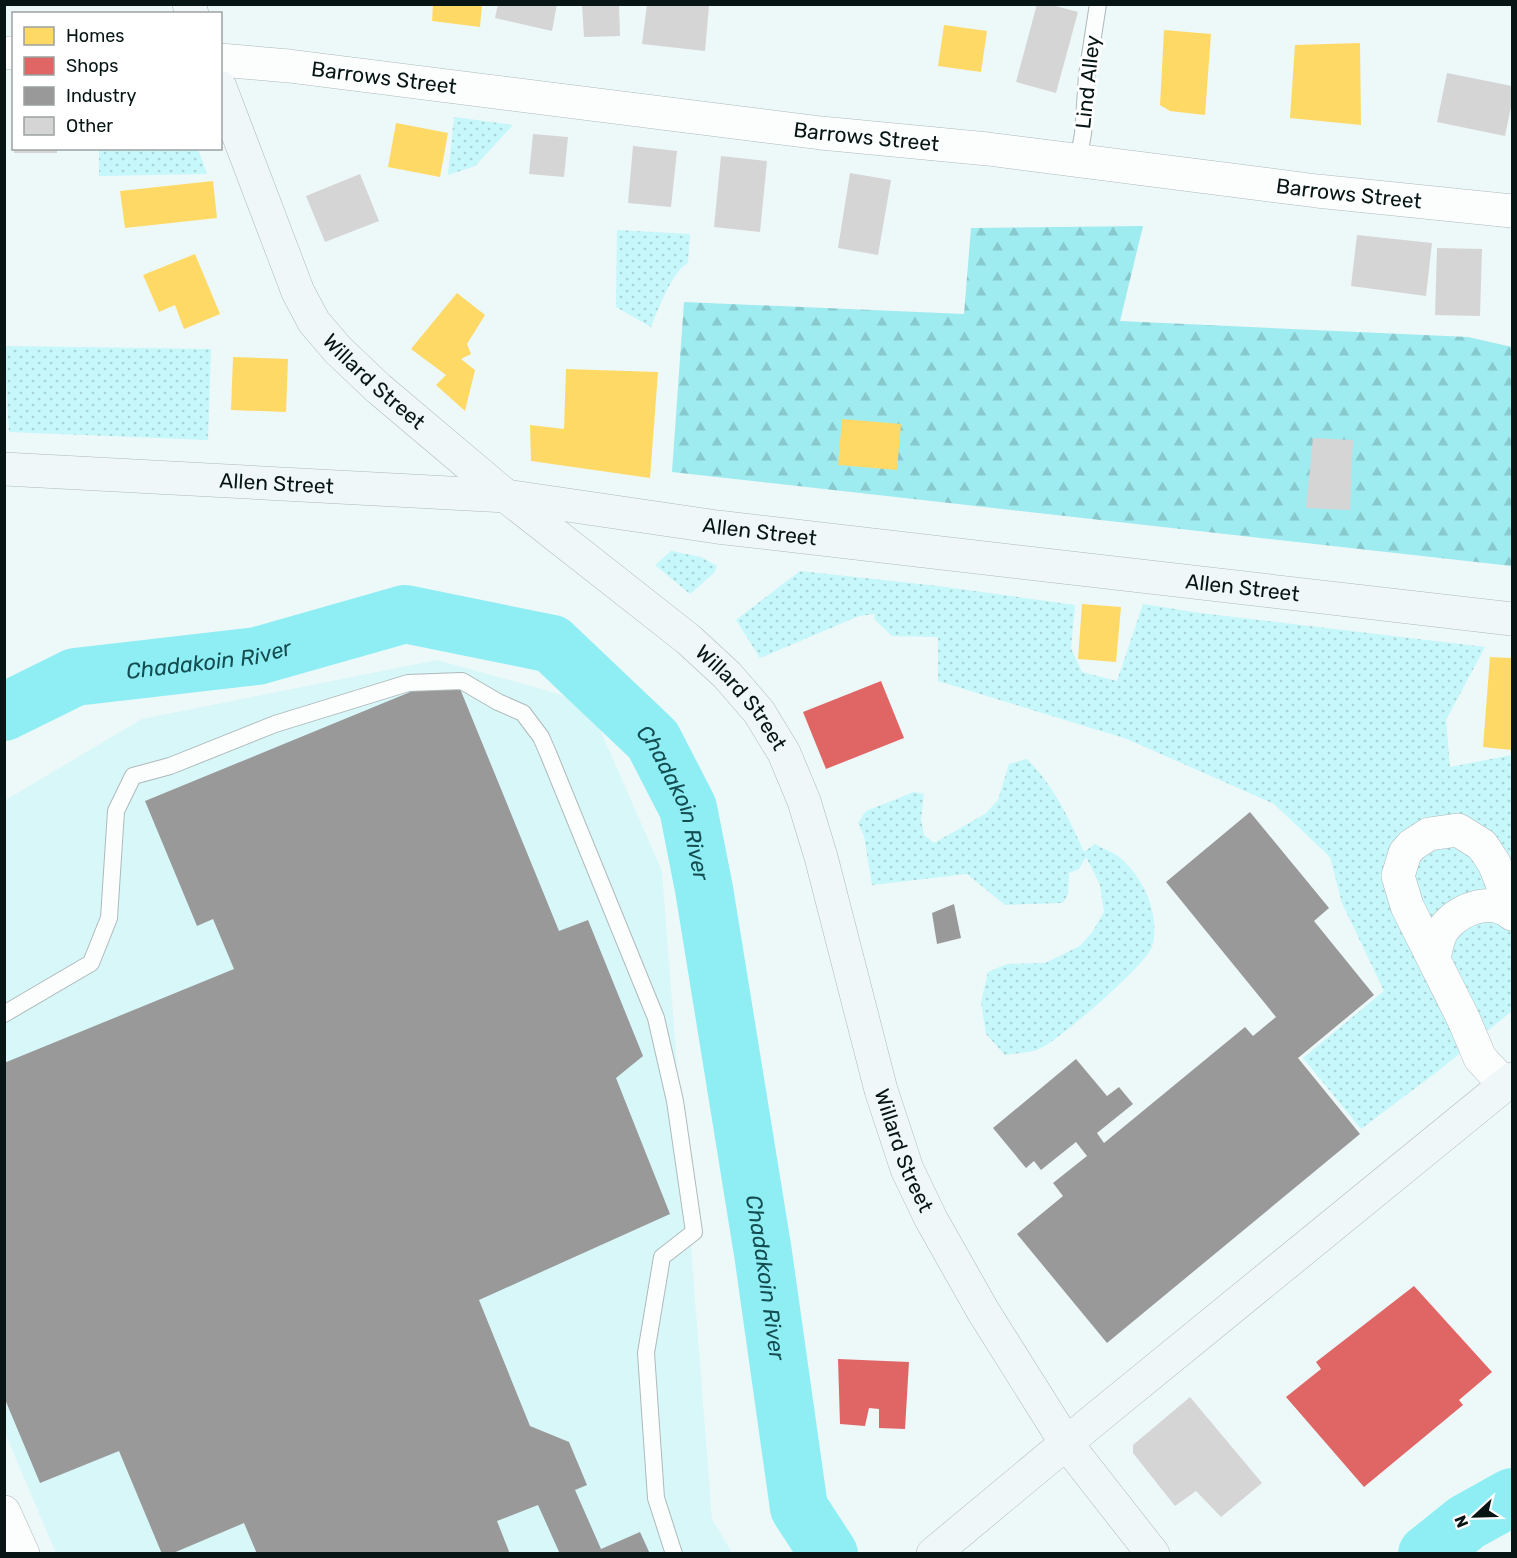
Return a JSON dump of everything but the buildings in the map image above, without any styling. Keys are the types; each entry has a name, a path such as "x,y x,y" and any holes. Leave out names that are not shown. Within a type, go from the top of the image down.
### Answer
{"street":[{"name":"Barrows Street","path":"222,60 289,66 821,133 988,148 1317,191 1512,211"},
{"name":"Willard Street","path":"222,92 298,292 314,322 338,350 378,388 506,496 688,639 727,675 759,712 784,753 804,801 821,857 881,1090 906,1168 931,1219 983,1311 1066,1443 1152,1554"},
{"name":"Allen Street","path":"4,469 506,496 717,526 1512,619"},
{"path":"942,1546 1509,1082 1480,1058 1464,1020 1407,906 1398,876 1405,854 1421,838 1439,831 1458,830 1482,845 1494,863 1512,908"},
{"path":"1434,959 1444,928 1468,910 1485,905 1497,905 1512,914"},
{"path":"4,1512 23,1554"}],"lane":[{"name":"Lind Alley","path":"1078,160 1083,134 1087,75 1098,4"},
{"path":"4,1014 91,963 109,918 116,811 133,776 170,766 275,724 408,683 462,681 498,702 523,713 541,737 548,753 656,1018 675,1101 694,1232 662,1257 646,1353 656,1498 674,1554"}],"shaded area":[{"path":"454,117 513,125 475,166 448,175"},
{"path":"99,150 198,150 207,174 99,176"},
{"path":"617,230 690,234 688,263 682,267 671,282 651,327 616,307"},
{"path":"4,346 211,349 208,440 9,432"},
{"path":"671,551 701,557 717,566 714,573 690,594 655,565"},
{"path":"800,571 938,586 1075,605 1071,648 1082,672 1117,681 1143,604 1200,613 1485,647 1446,720 1450,767 1512,755 1512,1011 1361,1129 1303,1058 1384,991 1342,903 1330,857 1274,804 1127,739 938,681 938,637 892,636 874,619 875,614 859,616 760,658 736,620"},
{"path":"437,660 588,702 662,871 712,1519 732,1553 56,1553 5,1433 4,801 142,719"},
{"path":"1027,759 1060,802 1084,852 1095,844 1119,857 1136,875 1152,910 1154,935 1152,947 1147,956 1135,969 1065,1031 1037,1050 1005,1055 986,1034 981,1002 988,972 1007,964 1045,963 1080,946 1093,931 1104,912 1100,885 1086,857 1079,869 1069,873 1068,894 1063,903 1005,905 967,874 872,885 864,836 858,823 866,811 914,792 924,794 921,819 924,835 934,843 985,814 998,800 1009,764"}],"green space":[{"path":"1143,226 1120,321 1468,337 1512,347 1512,566 672,472 684,302 964,314 971,228"}],"waterway":[{"name":"Chadakoin River","path":"4,712 75,677 257,656 405,614 552,644 653,740 688,808 704,889 763,1253 799,1508 829,1554"},
{"name":"Chadakoin River","path":"1427,1554 1467,1522 1512,1497"}]}
